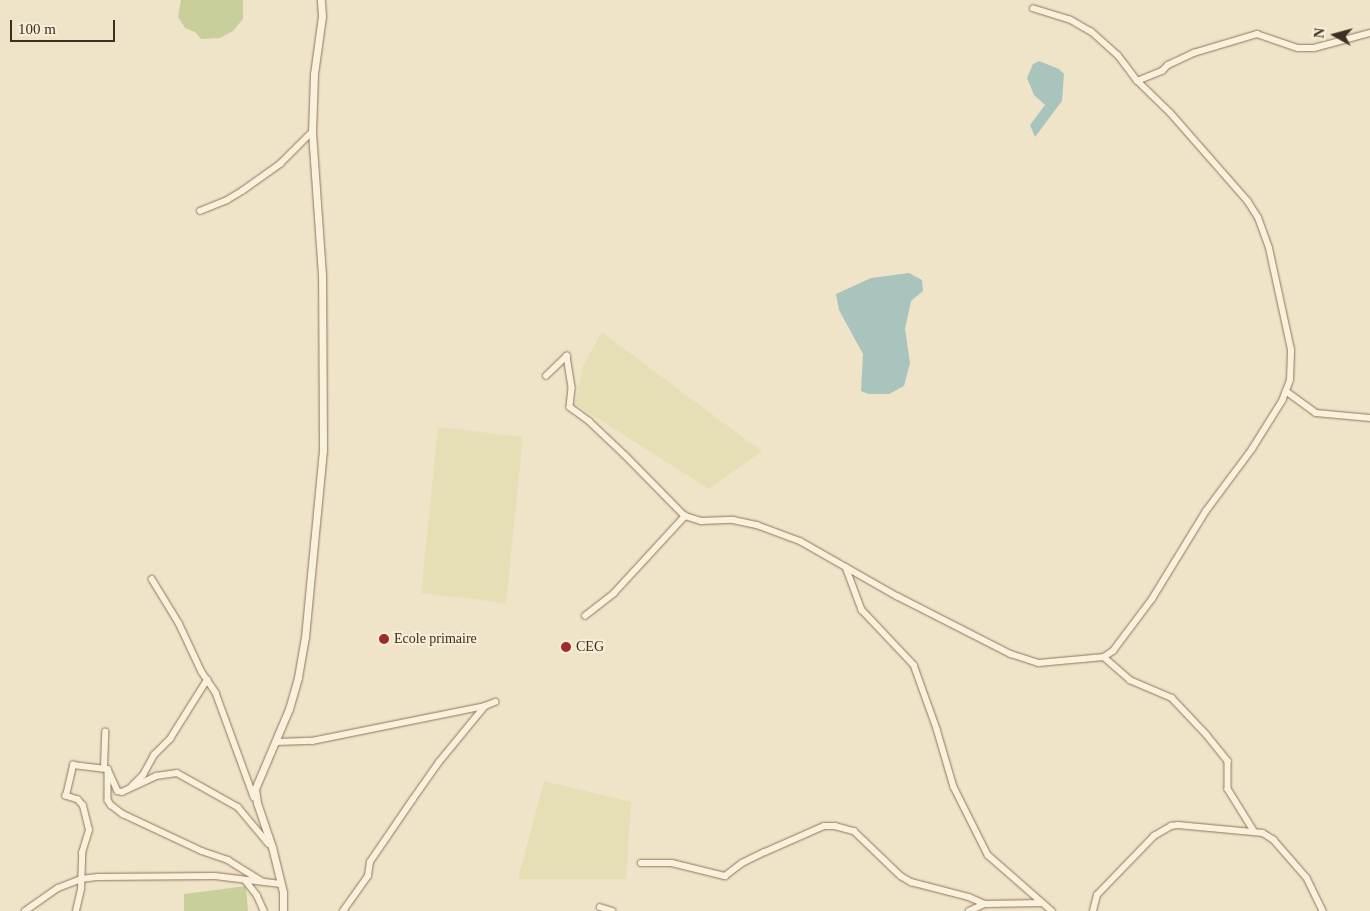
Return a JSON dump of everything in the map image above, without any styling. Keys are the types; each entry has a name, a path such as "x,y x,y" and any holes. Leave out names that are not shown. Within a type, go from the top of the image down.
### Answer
{"street":[{"path":"257,803 255,789 257,781 277,742 294,693 305,637 323,450 322,275 312,132 314,74 322,16 321,0"},
{"path":"546,376 567,356 572,388 570,407 589,421 625,455 685,516 701,521 733,520 757,525 800,541 1011,654 1039,663 1104,657 1120,644 1152,599 1206,511 1252,449 1286,391 1292,365 1291,350 1269,248 1258,218 1248,202 1170,114 1137,80 1118,56 1091,32 1070,20 1034,9"},
{"path":"1137,80 1162,71 1168,65 1194,53 1257,34 1278,43 1306,48 1370,33"},
{"path":"200,211 219,204 242,191 280,164 312,132"},
{"path":"1286,391 1316,413 1370,418"},
{"path":"585,616 614,593 685,516"},
{"path":"846,567 862,610 914,665 933,716 954,787 988,855 1052,911"},
{"path":"152,578 179,623 216,693 272,847 281,884 282,911"},
{"path":"1104,657 1130,680 1172,698 1206,734 1228,760 1228,789 1254,831"},
{"path":"127,791 143,775 154,755 170,739 208,680"},
{"path":"277,742 312,741 485,706 495,702"},
{"path":"343,911 368,876 370,862 413,799 439,762 485,706"},
{"path":"105,732 108,800 111,805 123,814 202,851 228,860 263,882"},
{"path":"76,911 82,879 80,863 89,830 86,812 81,802 66,796 71,768 76,765 106,768"},
{"path":"106,768 118,792 127,791 156,776 177,773 238,807 272,847"},
{"path":"641,863 672,863 724,876 742,863 764,852 824,826 835,826 854,831 901,876 911,882 985,904 1042,903"},
{"path":"1093,911 1097,895 1107,884 1154,836 1171,826 1254,831 1274,840 1307,878 1323,911"},
{"path":"26,911 58,888 82,879 119,876 215,876 281,884"},
{"path":"246,881 257,894 264,911"},
{"path":"969,911 985,904"},
{"path":"600,907 612,911"}],"shaded area":[{"path":"602,332 762,451 709,489 575,404 583,366"},
{"path":"438,427 523,437 506,603 421,593"},
{"path":"544,781 631,802 626,879 518,879"}],"green space":[{"path":"181,0 243,0 243,19 233,31 220,38 201,39 195,32 185,28 178,17"},
{"path":"246,886 248,911 184,911 184,894"}],"water":[{"path":"1039,61 1059,69 1064,74 1062,101 1035,137 1030,125 1045,105 1034,95 1027,78 1033,64"},
{"path":"909,273 922,280 923,291 911,301 905,329 910,363 904,386 889,394 868,394 861,391 863,354 839,310 836,294 871,278"}],"place":[{"name":"Ecole primaire","path":"384,639"},
{"name":"CEG","path":"566,647"}]}
